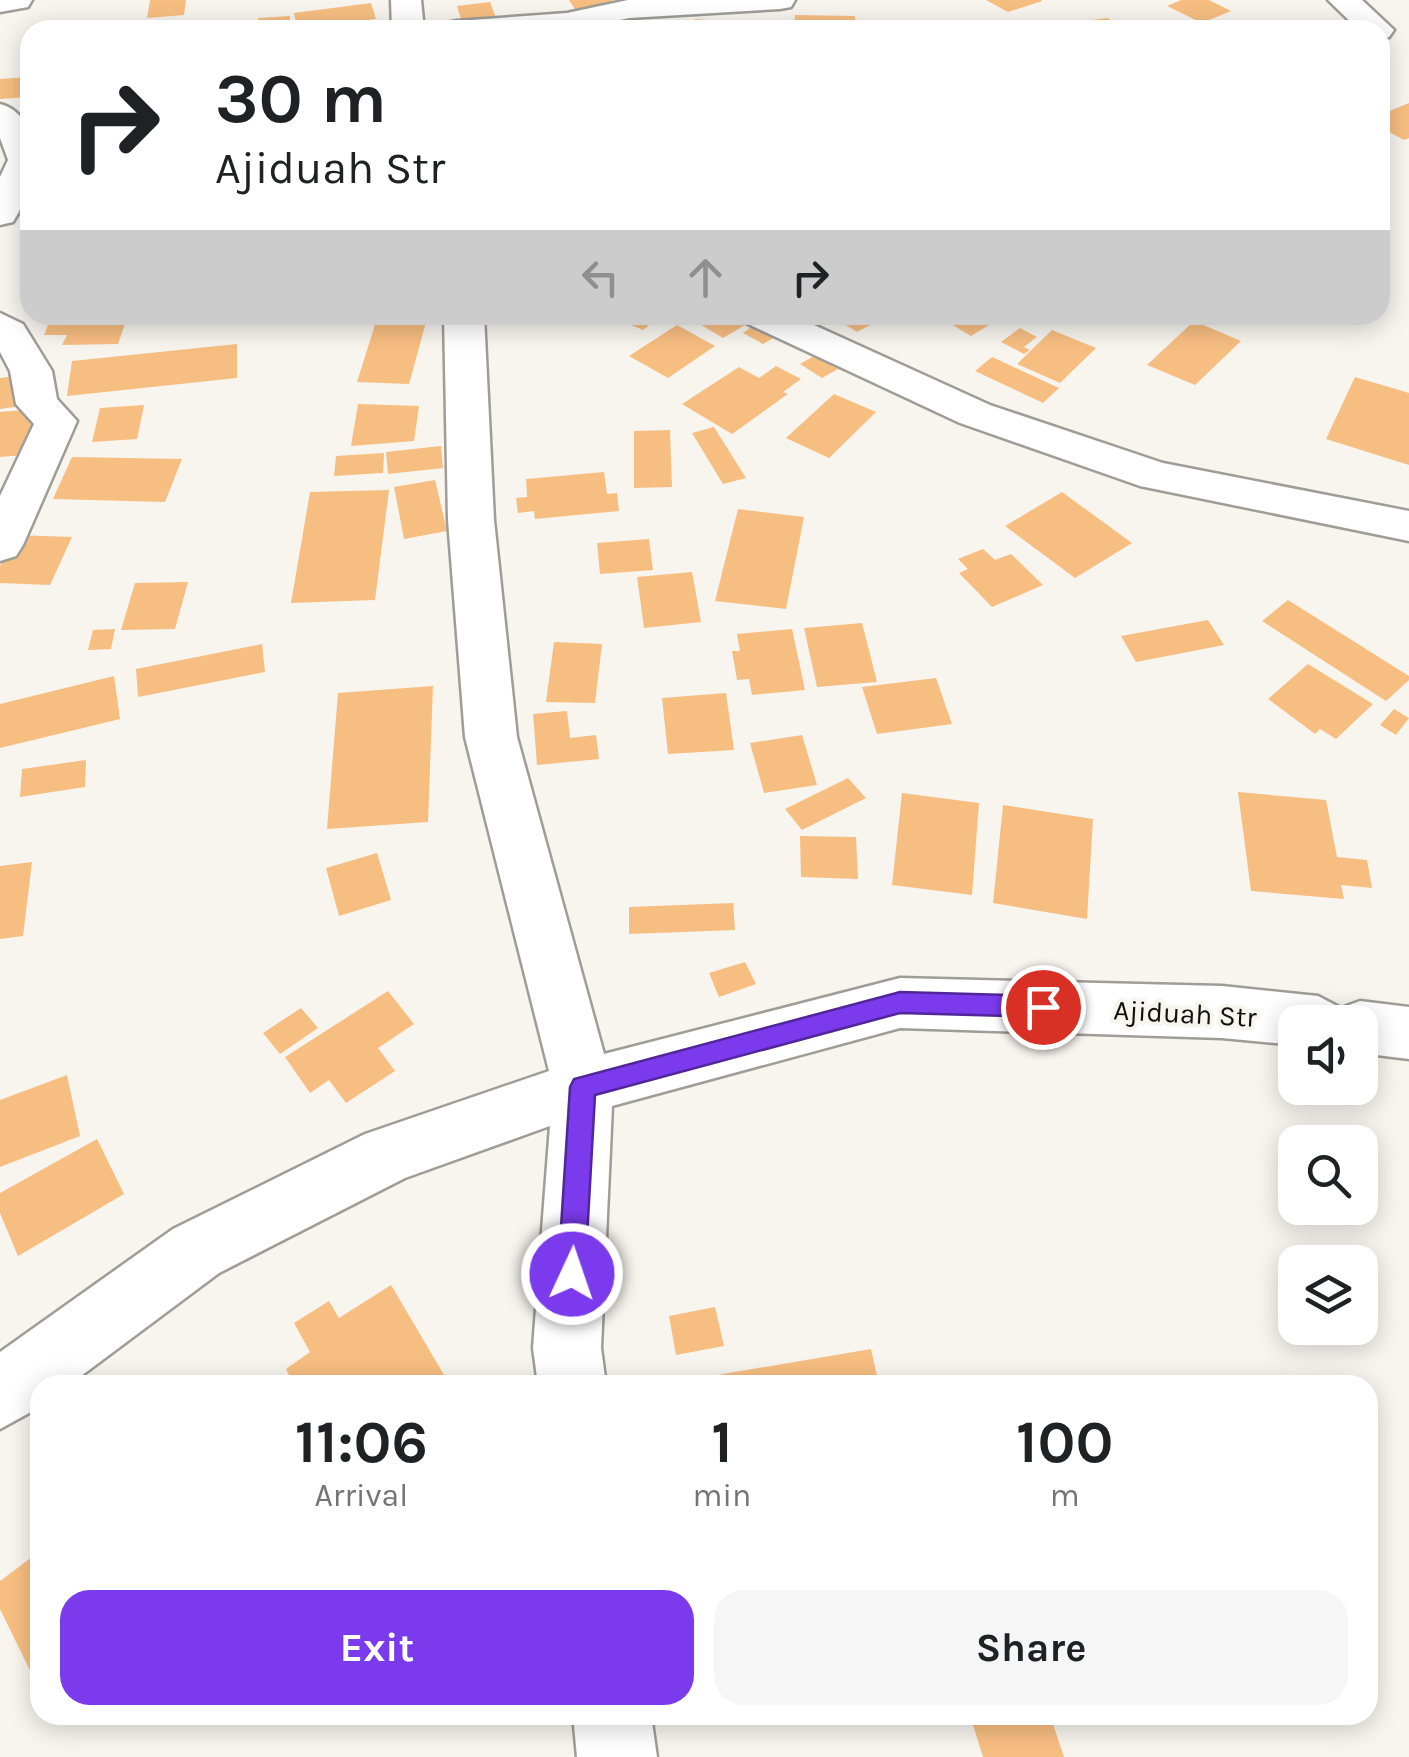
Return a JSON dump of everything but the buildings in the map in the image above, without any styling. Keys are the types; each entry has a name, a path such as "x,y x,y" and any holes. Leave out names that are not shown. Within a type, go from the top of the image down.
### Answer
{"street":[{"path":"0,2 17,0"},
{"path":"577,20 629,8 780,0"},
{"path":"1343,0 1366,20"},
{"path":"0,114 20,142"},
{"path":"0,214 20,172"},
{"path":"0,324 31,370 38,404 56,421 0,545"},
{"path":"464,325 470,520 491,737 583,1087 568,1348 571,1375"},
{"path":"782,325 975,414 1156,476 1409,526"},
{"name":"Ajiduah Str","path":"0,1394 196,1251 388,1155 583,1087 900,1003 1222,1012 1278,1018"},
{"path":"1378,1029 1409,1032"},
{"path":"613,1725 617,1757"}],"route":[{"path":"572,1274 583,1087 900,1003 1043,1007"}]}
